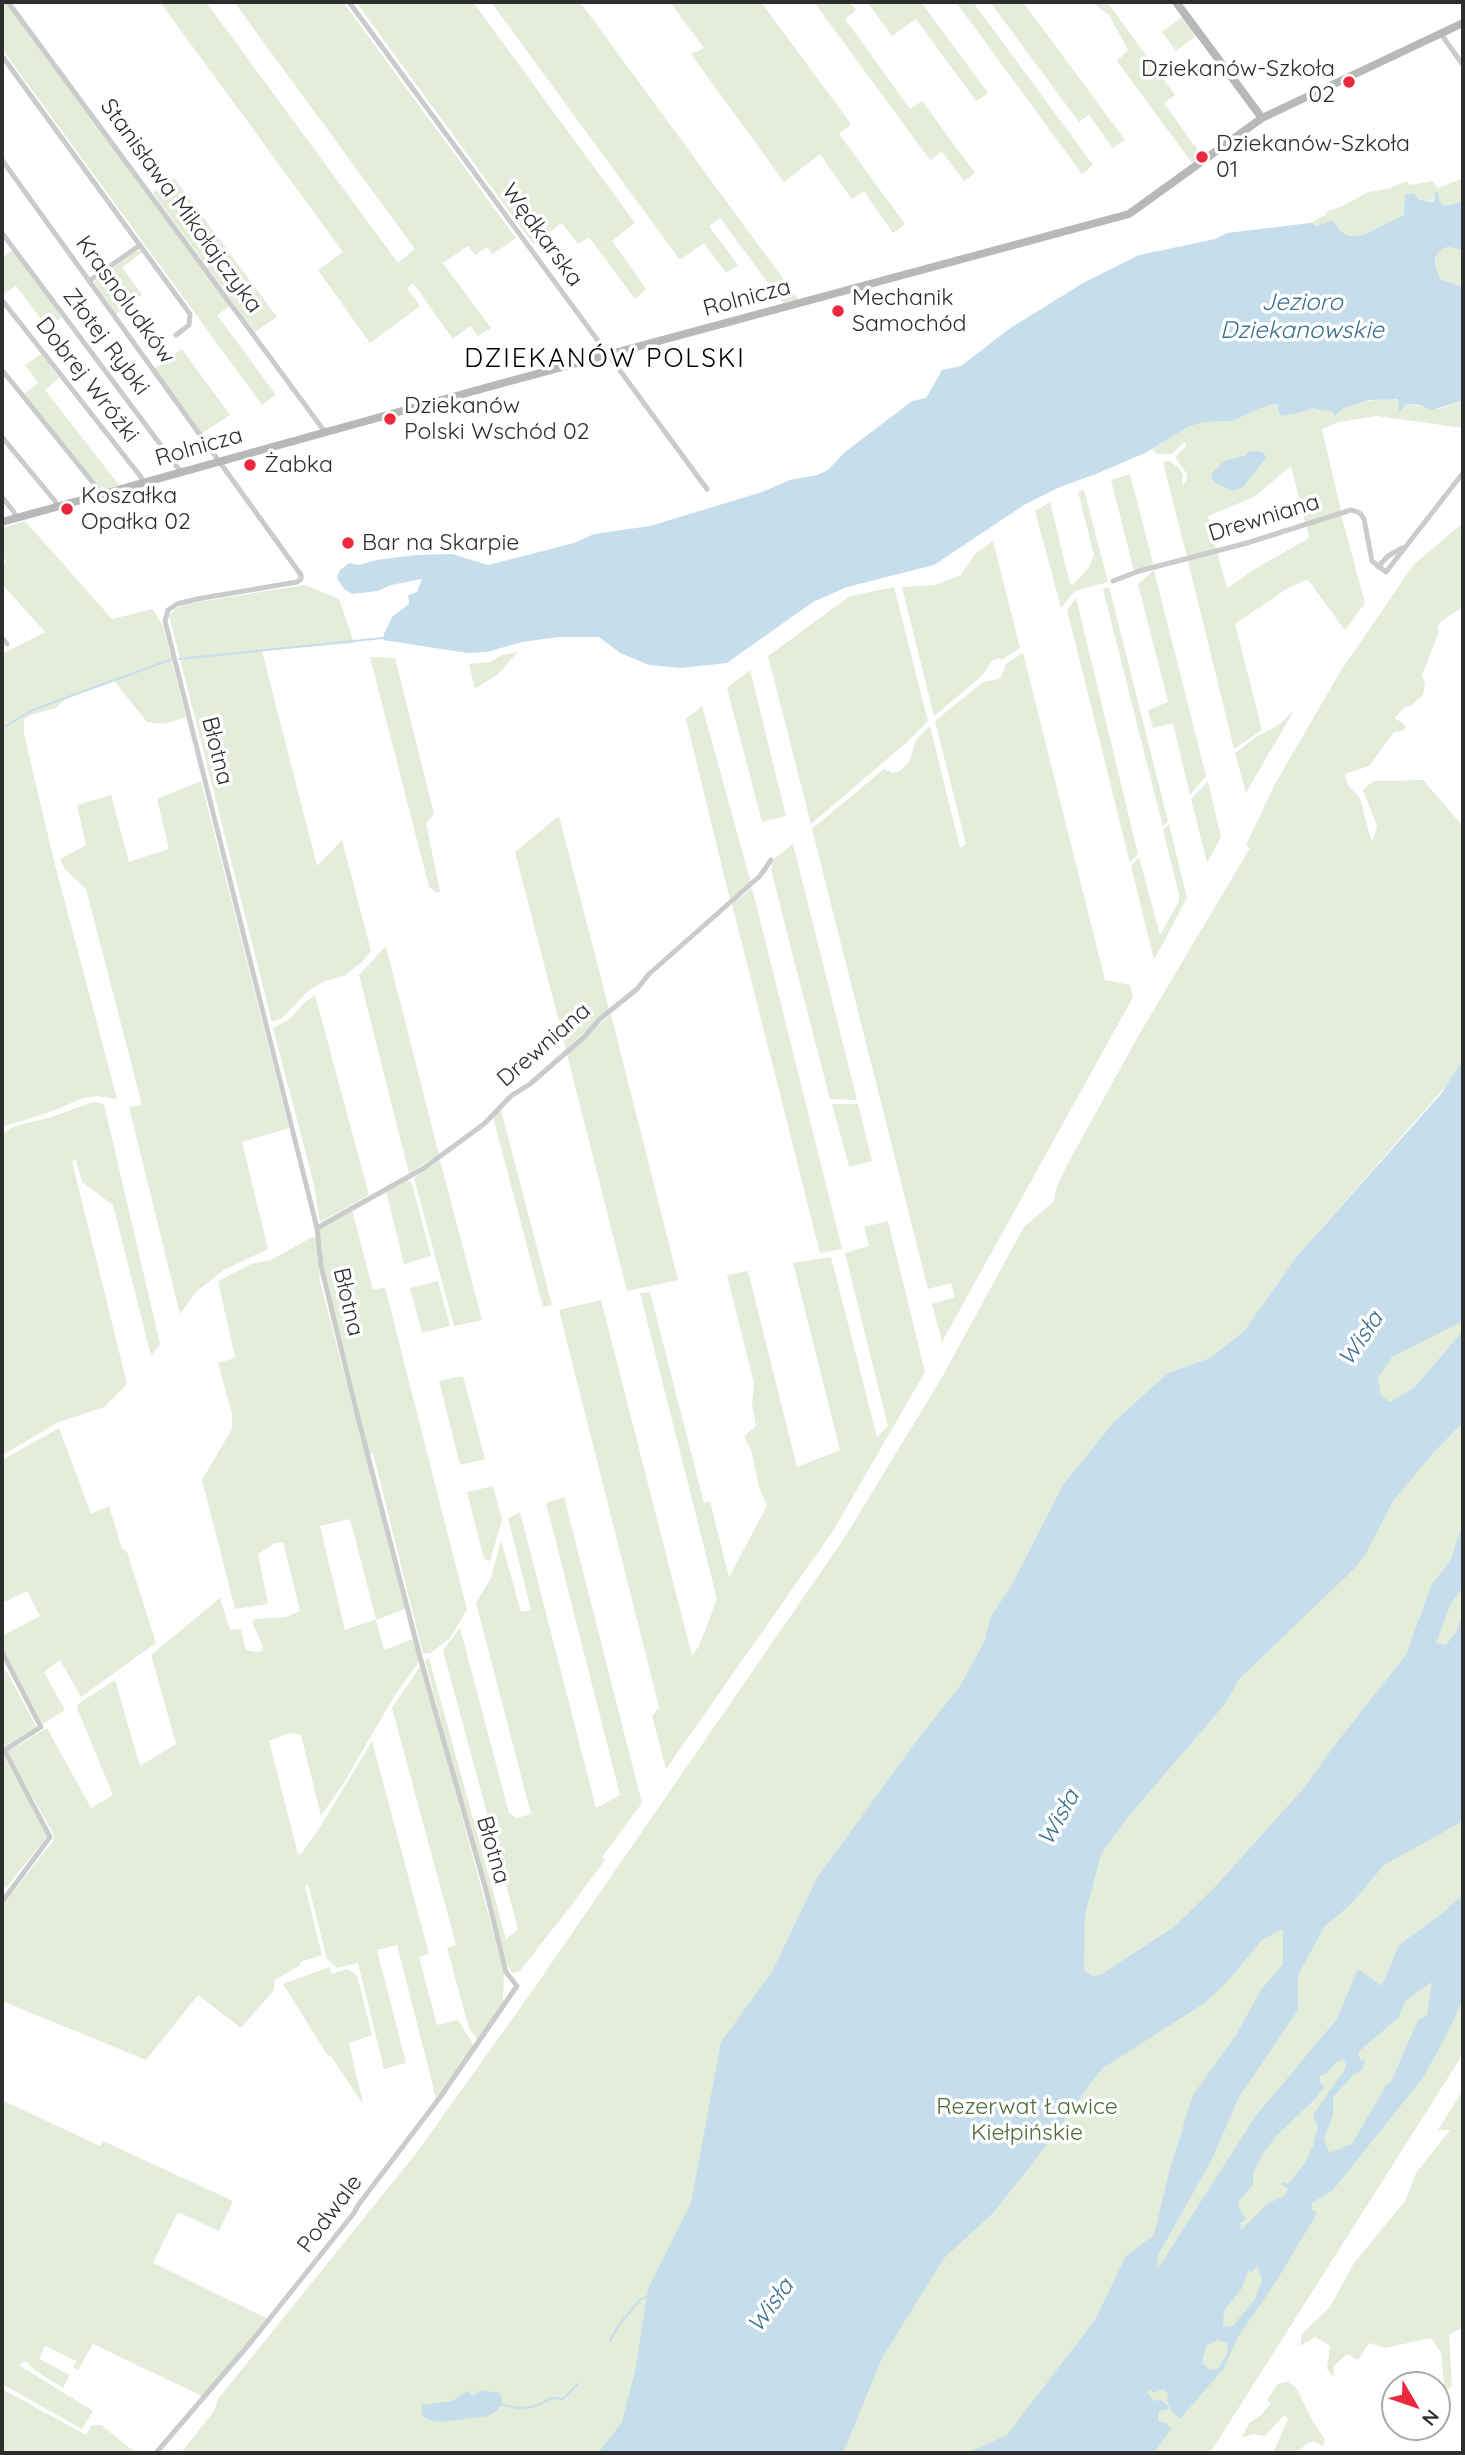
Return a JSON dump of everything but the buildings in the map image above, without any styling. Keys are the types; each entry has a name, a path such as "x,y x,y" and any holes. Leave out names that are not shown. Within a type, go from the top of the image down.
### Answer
{"street":[{"name":"Stanisława Mikołajczyka","path":"8,2 325,432"},
{"name":"Wędkarska","path":"349,2 707,489"},
{"path":"1176,2 1262,118"},
{"name":"Rolnicza","path":"2,522 1129,215 1262,118 1463,23"},
{"path":"1441,34 1463,65"},
{"path":"2,56 190,314 189,325 176,335"},
{"name":"Krasnoludków","path":"2,160 302,575 298,582 177,604 168,610 165,621"},
{"name":"Złotej Rybki","path":"2,233 181,472"},
{"path":"89,281 139,245"},
{"name":"Dobrej Wróżki","path":"2,300 141,477 142,483"},
{"path":"2,370 99,489 101,495"},
{"path":"2,437 55,501 57,507"},
{"path":"1405,547 1388,556 1378,567 1385,572 1405,547 1463,473"},
{"path":"2,497 16,518"},
{"name":"Drewniana","path":"1113,581 1139,571 1247,543 1351,510 1360,513 1364,519 1370,555 1378,567"},
{"name":"Błotna","path":"165,621 317,1228 320,1266 420,1657 486,1890 506,1972 517,1986"},
{"path":"2,638 7,644"},
{"name":"Drewniana","path":"317,1228 424,1168 476,1130 511,1096 530,1084 584,1037 600,1019 637,989 649,974 760,876 771,860"},
{"path":"2,1652 41,1727 3,1751 50,1837 2,1902"},
{"name":"Podwale","path":"156,2453 251,2342 354,2213 441,2096 517,1986"}],"green space":[{"path":"2,2 6,2 230,306 217,315 276,395 262,405 2,49"},
{"path":"160,2 206,2 398,263 415,249 234,2 343,2 516,238 493,254 487,247 475,255 468,246 443,263 491,328 478,336 470,326 453,339 413,283 407,288 420,306 370,343 318,270 343,252"},
{"path":"356,2 473,2 635,223 612,241 646,289 635,299 589,237 578,244 562,223 533,244"},
{"path":"491,2 580,2 798,299 783,303 720,218 709,226 738,265 726,273 704,243 680,260"},
{"path":"670,2 761,2 851,124 839,134 905,224 893,233 864,191 852,199 820,154 784,182 691,54 704,48"},
{"path":"814,2 849,2 856,10 845,19 910,109 922,101 975,173 964,181 942,152 930,160"},
{"path":"867,2 921,2 988,93 976,101 916,19 892,36"},
{"path":"956,2 973,2 1093,165 1082,174"},
{"path":"990,2 1023,2 1125,140 1113,148 1089,115 1079,122"},
{"path":"1091,2 1107,2 1175,95 1164,103 1202,156 1192,163 1117,61 1128,50 1109,15"},
{"path":"1183,16 1197,35 1176,51 1162,32"},
{"path":"174,178 277,317 255,332 153,193"},
{"path":"1461,179 1463,202 1445,206 1440,202 1438,192 1435,192 1435,199 1432,201 1421,202 1416,199 1404,205 1404,215 1364,235 1348,236 1323,225 1313,226 1310,223 1327,214 1326,212 1368,192 1387,189 1407,181 1410,185 1432,181 1438,188"},
{"path":"1448,247 1463,250 1463,287 1440,279 1438,274 1435,257"},
{"path":"12,250 62,317 48,328 16,286 2,295 2,258"},
{"path":"137,250 143,252 122,267 142,295 116,314 95,281"},
{"path":"182,349 230,415 201,434 154,369"},
{"path":"41,354 59,378 45,390 119,485 102,490 24,394 38,383 25,365"},
{"path":"1391,398 1399,401 1399,411 1407,404 1439,409 1463,400 1463,428 1377,416 1339,422 1322,429 1341,511 1305,522 1291,466 1254,497 1208,516 1216,550 1187,557 1163,462 1169,461 1179,468 1183,475 1182,485 1186,482 1187,474 1175,457 1186,446 1185,442 1171,454 1157,454 1152,449 1190,426 1205,422 1233,421 1274,404 1287,415 1311,408 1334,412 1337,415 1344,408 1359,402"},
{"path":"1130,474 1154,567 1134,571 1111,480"},
{"path":"1084,490 1108,582 1075,591 1061,608 1035,511 1050,502 1070,584 1073,585 1089,567 1094,555 1078,492"},
{"path":"1341,514 1365,603 1346,629 1343,628 1306,580 1288,588 1235,624 1262,730 1234,749 1188,561 1217,552 1227,588 1309,538 1307,525"},
{"path":"25,521 112,619 153,609 163,626 186,717 164,724 147,722 114,681 65,699 56,708 31,715 24,720 24,734 54,861 117,1099 97,1096 80,1099 53,1111 2,1127 2,654 45,632 2,584 2,565 6,561 2,555 2,528"},
{"name":"Rezerwat Ławice Kiełpińskie","path":"1463,523 1463,607 1440,622 1437,627 1439,632 1422,675 1425,683 1423,695 1411,706 1404,707 1395,718 1405,725 1405,730 1394,732 1369,766 1345,774 1348,785 1360,798 1371,840 1377,826 1363,790 1373,781 1423,780 1461,824 1463,837 1463,2054 1210,2453 181,2453 214,2411 218,2399 418,2151 528,1997 845,1537 941,1379 1024,1227 1054,1201 1056,1189 1067,1165 1140,1033 1250,848 1246,845 1275,784 1340,672 1414,564","holes":["1446,1086 1428,1168 977,1655 985,1640 991,1618 1013,1584 1146,1394 1168,1373 1210,1358 1244,1331 1297,1256"]},
{"path":"993,541 1020,648 1001,660 992,661 982,676 934,716 902,587 936,585 961,575 975,554"},
{"path":"1154,570 1206,776 1190,795 1173,723 1153,728 1148,710 1168,702 1138,584"},
{"path":"305,585 339,599 354,643 262,651 317,866 342,840 371,951 344,976 325,981 309,990 282,1018 272,1022 169,615 176,608 192,603"},
{"path":"894,587 928,721 811,824 768,656 850,596"},
{"path":"1109,587 1168,821 1163,827 1103,589"},
{"path":"1076,598 1138,854 1130,863 1067,610"},
{"path":"518,652 498,674 475,689 469,664 490,662 502,655"},
{"path":"1023,653 1105,980 1130,985 1133,997 942,1342 932,1304 955,1297 951,1283 928,1289 812,829 884,769 893,773 901,770 909,762 916,740 930,726 960,848 966,844 935,721 983,682 1000,679 1006,664"},
{"path":"370,657 395,658 434,814 426,823 440,891 437,893 429,887"},
{"path":"750,670 786,816 762,822 727,688"},
{"path":"702,706 751,883 730,900 686,719"},
{"path":"1295,709 1246,793 1235,753 1280,724"},
{"path":"201,781 289,1128 242,1142 268,1249 224,1270 196,1292 180,1314 129,1107 142,1105 86,889 65,869 60,859 86,845 77,805 111,795 129,862 169,849 157,799"},
{"path":"1208,781 1221,837 1207,863 1191,799"},
{"path":"559,816 609,1009 566,1049 515,852"},
{"path":"1169,824 1187,898 1154,960 1131,866 1139,857 1160,935 1179,901 1163,830"},
{"path":"793,844 857,1100 830,1099 771,869 774,859"},
{"path":"752,888 842,1249 820,1253 732,904"},
{"path":"386,946 439,1155 409,1173 359,975"},
{"path":"315,995 369,1195 320,1222 314,1185 273,1028 290,1019"},
{"path":"611,1014 678,1280 627,1291 567,1054"},
{"path":"93,1102 104,1104 160,1344 151,1356 113,1205 82,1182 76,1160 72,1161 127,1384 104,1407 59,1422 2,1455 2,1134 15,1126 52,1117"},
{"path":"832,1104 858,1104 872,1161 849,1167"},
{"path":"501,1110 552,1305 543,1307 493,1117"},
{"path":"440,1160 482,1320 454,1326 414,1178"},
{"path":"408,1180 412,1184 431,1256 404,1264 386,1191"},
{"path":"352,1210 373,1290 385,1287 467,1610 450,1638 431,1653 423,1654 373,1453 369,1454 321,1259 322,1246 318,1229"},
{"path":"888,1221 925,1372 833,1531 666,1769 652,1716 659,1707 559,1310 601,1300 692,1656 699,1646 717,1599 640,1293 650,1292 704,1503 710,1501 729,1577 767,1506 760,1490 751,1450 744,1436 756,1426 752,1403 754,1383 727,1275 748,1271 797,1467 840,1450 793,1263 831,1257 877,1437 888,1426 845,1253 869,1246 864,1227"},
{"path":"316,1237 320,1281 405,1609 376,1620 384,1650 413,1639 419,1662 395,1695 321,1816 301,1735 290,1733 269,1741 298,1854 301,1854 372,1741 429,1954 419,1957 437,2025 458,2020 474,2046 436,2098 397,1945 377,1950 406,2063 384,2069 358,1963 337,1968 327,1959 308,1884 305,1886 322,1955 300,1962 300,1965 275,1980 274,1990 241,2028 198,1995 146,2060 2,2001 2,1906 53,1841 54,1835 7,1752 47,1728 91,1808 113,1795 77,1708 78,1704 115,1680 140,1766 176,1744 151,1655 220,1598 230,1630 241,1629 246,1650 255,1652 262,1651 263,1647 252,1622 254,1619 286,1617 300,1611 283,1542 275,1543 258,1554 268,1604 235,1609 202,1480 232,1429 232,1414 218,1363 235,1358 218,1281 251,1264 271,1260","holes":["350,1519 376,1619 345,1630 320,1526"]},
{"path":"438,1281 450,1326 422,1333 410,1288"},
{"path":"463,1376 485,1459 460,1465 439,1381"},
{"path":"59,1428 91,1514 109,1506 156,1643 81,1697 60,1660 44,1672 65,1710 43,1724 2,1647 2,1636 40,1616 27,1591 2,1603 2,1460"},
{"path":"493,1486 502,1520 490,1561 484,1559 467,1492"},
{"path":"564,1497 642,1803 602,1857 605,1859 602,1864 570,1907 520,1971 512,1973 507,1964 425,1661 429,1658 506,1939 518,1929 443,1650 460,1628 509,1813 517,1818 531,1814 476,1603 491,1578 501,1540 521,1612 531,1610 508,1518 520,1512 596,1808 620,1795 546,1503"},
{"path":"421,1665 504,1972 503,2002 478,2040 469,2028 447,1948 456,1945 392,1708"},
{"path":"6,1670 37,1728 2,1749 2,1672"},
{"path":"3,1755 47,1836 6,1888 2,1885"},
{"path":"329,1967 332,1974 347,1969 357,1975 372,2035 349,2043 363,2104 330,2055 328,2056 283,1984"},
{"path":"1463,2090 1463,2327 1449,2335 1452,2386 1451,2371 1443,2371 1441,2353 1431,2338 1385,2348 1369,2343 1358,2360 1347,2354 1334,2366 1333,2377 1327,2369 1330,2346 1315,2337 1300,2346 1302,2334 1330,2307 1354,2263 1405,2201 1416,2173 1450,2130 1438,2130"},
{"path":"2,2100 100,2146 103,2141 233,2201 219,2231 178,2212 153,2263 268,2319 204,2397 93,2344 78,2370 73,2367 76,2361 45,2346 39,2359 70,2375 63,2388 33,2369 26,2361 19,2365 93,2411 82,2429 2,2384"},
{"path":"1288,2382 1297,2389 1313,2422 1325,2439 1323,2446 1314,2441 1306,2444 1297,2453 1273,2453 1288,2419 1284,2415 1265,2436 1254,2434 1242,2437 1249,2423 1261,2415 1271,2403 1267,2400 1278,2384"},
{"path":"2,2389 86,2435 92,2425 101,2425 136,2453 2,2453"}],"water":[{"name":"Jezioro Dziekanowskie","path":"1435,192 1438,192 1440,202 1445,206 1463,202 1463,250 1448,247 1435,257 1440,279 1463,287 1463,400 1433,410 1407,404 1399,412 1399,402 1396,399 1369,400 1344,408 1335,416 1333,412 1311,408 1282,416 1278,406 1274,404 1233,421 1205,422 1190,426 1145,453 1060,487 1024,505 934,565 847,587 813,602 727,663 681,668 649,665 620,653 599,637 558,637 522,642 487,652 468,653 383,640 392,617 409,604 408,595 417,592 422,579 391,585 378,591 352,594 343,588 337,578 339,571 349,563 359,565 416,555 452,554 488,565 574,543 594,534 650,526 762,492 790,480 817,475 828,470 845,452 912,401 926,398 942,370 961,366 1009,329 1083,283 1139,255 1215,239 1227,233 1310,223 1317,226 1333,220 1340,231 1348,236 1364,235 1404,215 1405,195 1413,193 1419,200 1432,202"},
{"path":"1249,451 1262,452 1267,457 1243,487 1232,491 1214,482 1211,474 1219,466 1226,460 1245,456"},
{"name":"Rezerwat Ławice Kiełpińskie","path":"1463,1060 1463,1321 1392,1357 1378,1378 1381,1396 1390,1402 1414,1388 1463,1331 1463,1422 1393,1501 1356,1567 1239,1679 1225,1704 1127,1818 1101,1854 1085,1915 1084,1970 1093,1977 1102,1974 1174,1927 1216,1886 1303,1789 1406,1655 1432,1584 1451,1560 1463,1521 1463,1588 1451,1603 1436,1643 1446,1645 1457,1631 1463,1613 1463,1821 1384,1865 1351,1904 1324,1927 1298,1975 1298,2010 1239,2097 1211,2161 1158,2255 1157,2270 1255,2117 1337,2019 1358,1969 1382,1986 1399,1945 1443,1913 1463,1894 1463,2000 1422,2079 1333,2190 1312,2203 1312,2210 1317,2213 1275,2283 1238,2337 1224,2368 1180,2419 1171,2410 1167,2400 1168,2393 1163,2389 1154,2393 1148,2389 1153,2400 1162,2401 1168,2406 1169,2409 1159,2411 1158,2421 1166,2423 1171,2429 1154,2453 967,2453 1007,2435 1095,2320 1126,2256 1154,2235 1169,2172 1193,2095 1236,2035 1261,1990 1283,1964 1283,1929 1262,1940 1226,1983 1206,2002 1103,2068 994,2212 944,2258 882,2358 843,2453 598,2453 622,2422 635,2372 648,2289 691,2203 721,2042 772,1972 817,1878 960,1686 985,1640 990,1618 1013,1583 1063,1485 1114,1422 1168,1373 1210,1358 1244,1331 1297,1256 1441,1094","holes":["1432,1982 1427,2015 1418,2020 1391,2082 1387,2084 1352,2144 1329,2153 1324,2138 1333,2115 1333,2097 1353,2075 1363,2069 1365,2059 1360,2060 1358,2052 1399,2017 1405,2001","1343,2059 1345,2069 1313,2115 1318,2128 1305,2163 1288,2184 1281,2184 1288,2189 1284,2196 1267,2204 1241,2230 1240,2223 1247,2219 1241,2213 1238,2202 1253,2185 1253,2173 1264,2152 1277,2135 1316,2098 1324,2087 1320,2076 1327,2073 1335,2063","1257,2265 1262,2280 1255,2299 1233,2326 1223,2327 1224,2311 1242,2288 1248,2271 1252,2272","1217,2340 1228,2343 1226,2356 1218,2369 1210,2370 1202,2363 1206,2346"]},
{"path":"480,2390 500,2393 502,2401 498,2410 488,2416 441,2422 422,2416 421,2405 452,2401 467,2391 474,2396"}],"waterway":[{"path":"179,659 383,638"},
{"path":"2,728 33,710 172,659"},
{"path":"610,2341 618,2326 641,2299 647,2297"},
{"path":"500,2404 518,2408 533,2407 552,2398 563,2399 578,2384"}],"place":[{"name":"Dziekanów-Szkoła 02","path":"1349,82"},
{"name":"Dziekanów-Szkoła 01","path":"1202,157"},
{"name":"Mechanik Samochód","path":"838,311"},
{"name":"Dziekanów Polski Wschód 02","path":"390,419"},
{"name":"Żabka","path":"250,465"},
{"name":"Koszałka Opałka 02","path":"67,509"},
{"name":"Bar na Skarpie","path":"348,543"}],"district":[{"name":"DZIEKANÓW POLSKI","path":"605,359"}],"water label":[{"name":"Wisła","path":"1361,1339"},
{"name":"Wisła","path":"1059,1818"},
{"name":"Wisła","path":"771,2306"}]}
